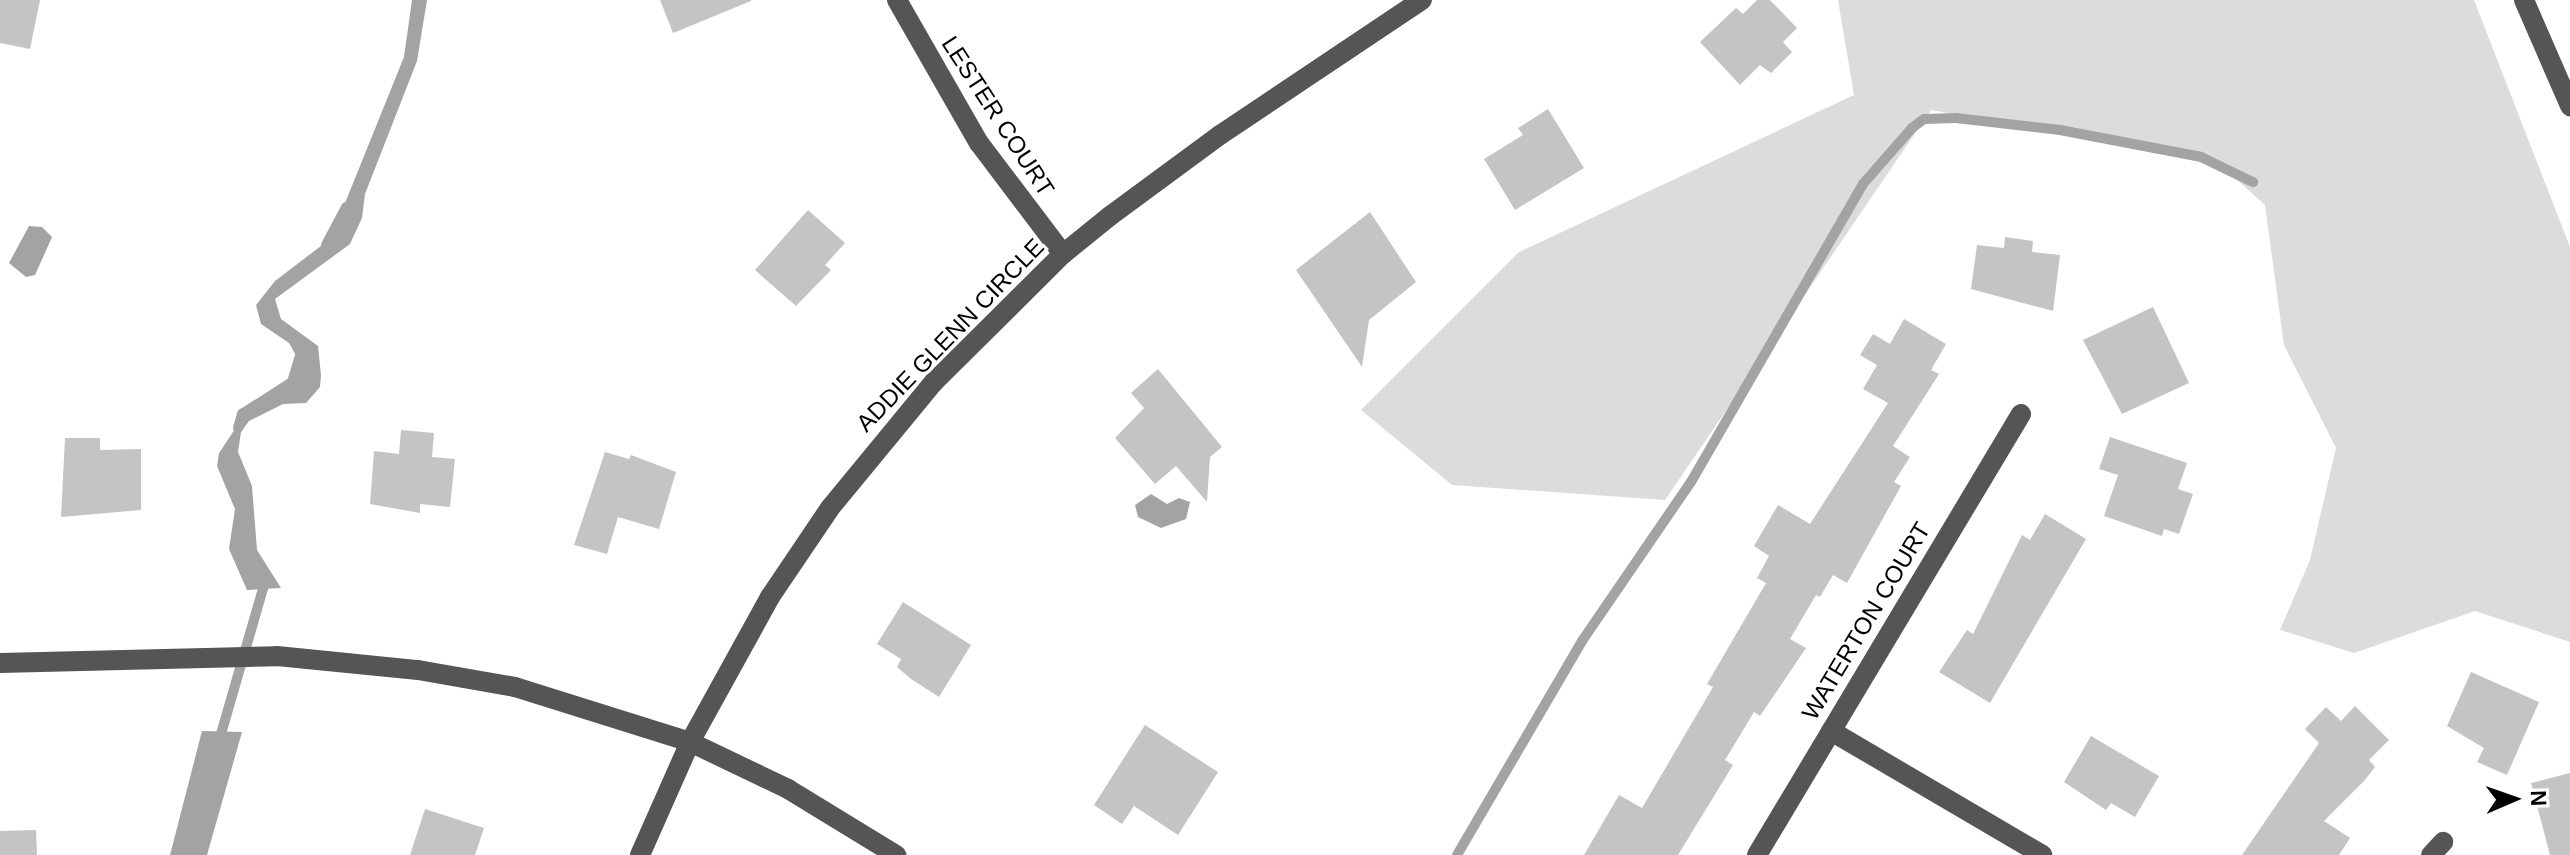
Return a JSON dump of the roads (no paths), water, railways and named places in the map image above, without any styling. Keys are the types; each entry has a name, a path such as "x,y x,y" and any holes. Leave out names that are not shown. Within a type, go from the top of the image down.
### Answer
{"street":[{"name":"LESTER COURT","path":"897,0 979,143 1063,254"},
{"name":"ADDIE GLENN CIRCLE","path":"640,855 690,742 770,597 830,508 934,382 1063,254 1220,135 1422,0"},
{"path":"2524,0 2570,106"},
{"name":"WATERTON COURT","path":"1757,855 2021,414"},
{"path":"0,663 277,656 418,670 515,687 690,742 788,789 896,855"},
{"path":"1831,731 2042,855"}],"waterway":[{"path":"1457,855 1582,641 1691,482 1863,184 1912,128 1924,119 1956,118 2060,130 2201,157 2253,182"},
{"path":"326,245 346,207"},
{"path":"238,428 242,414 292,382 302,350"},
{"path":"219,741 263,589 257,577"}]}
